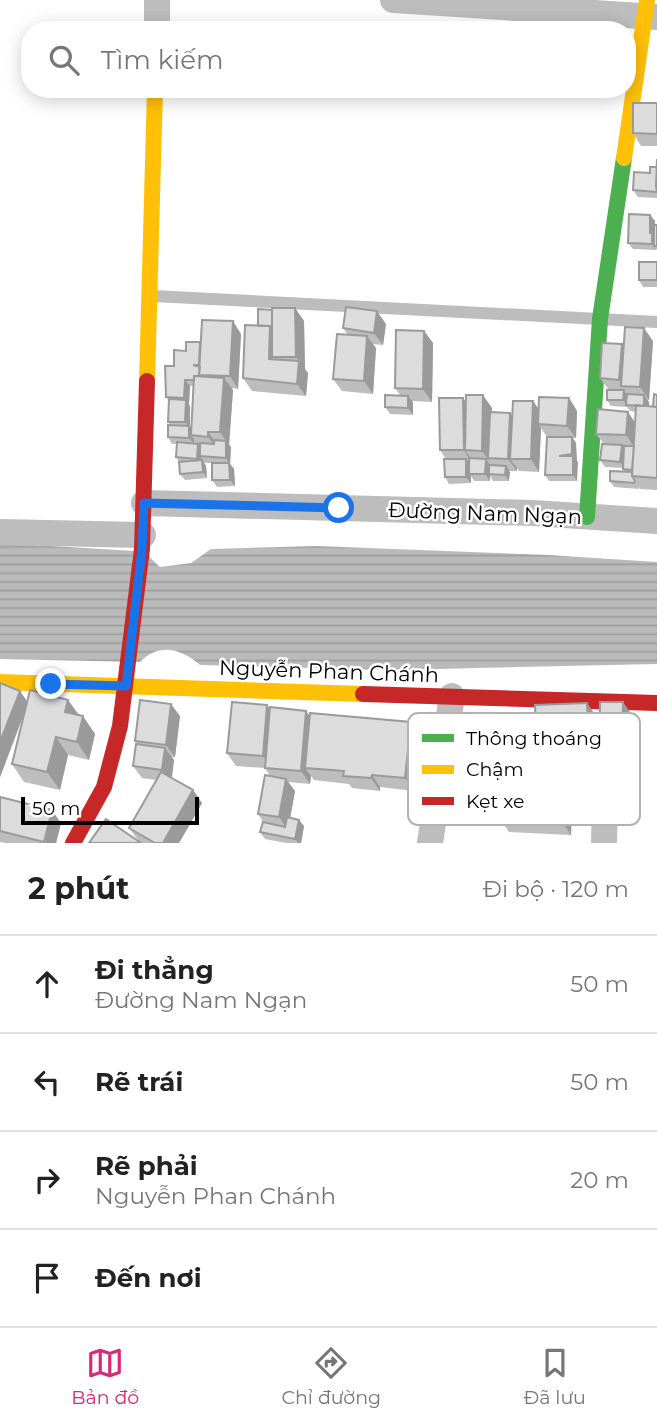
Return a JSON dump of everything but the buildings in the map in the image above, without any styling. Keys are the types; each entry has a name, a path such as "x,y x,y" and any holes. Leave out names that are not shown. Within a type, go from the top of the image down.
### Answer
{"street":[{"path":"157,21 158,0"},
{"path":"393,0 650,11 636,97"},
{"path":"73,843 104,787 120,726 142,542 155,98"},
{"path":"587,517 600,319 636,98"},
{"name":"Đường Nam Ngạn","path":"144,503 534,513 657,521"},
{"path":"0,532 142,542"},
{"name":"Nguyễn Phan Chánh","path":"0,682 657,703"},
{"path":"449,713 452,696"},
{"path":"607,701 607,713"},
{"path":"430,843 433,825"},
{"path":"604,825 604,843"}],"lane":[{"path":"150,296 657,322"}],"shaded area":[{"path":"0,543 135,551 145,553 160,567 191,563 211,549 316,546 657,562 657,664 388,670 200,665 186,655 170,650 155,652 140,662 0,659"}],"traffic: fast":[{"path":"587,517 600,319 624,158"}],"traffic: slow":[{"path":"636,76 647,0"},
{"path":"147,381 155,98"},
{"path":"624,158 633,98"},
{"path":"0,682 363,694"}],"traffic: jam":[{"path":"73,843 104,787 120,726 142,549 147,381"},
{"path":"363,694 657,703"}],"route":[{"path":"51,684 126,686 142,549 144,503 339,508"}]}
